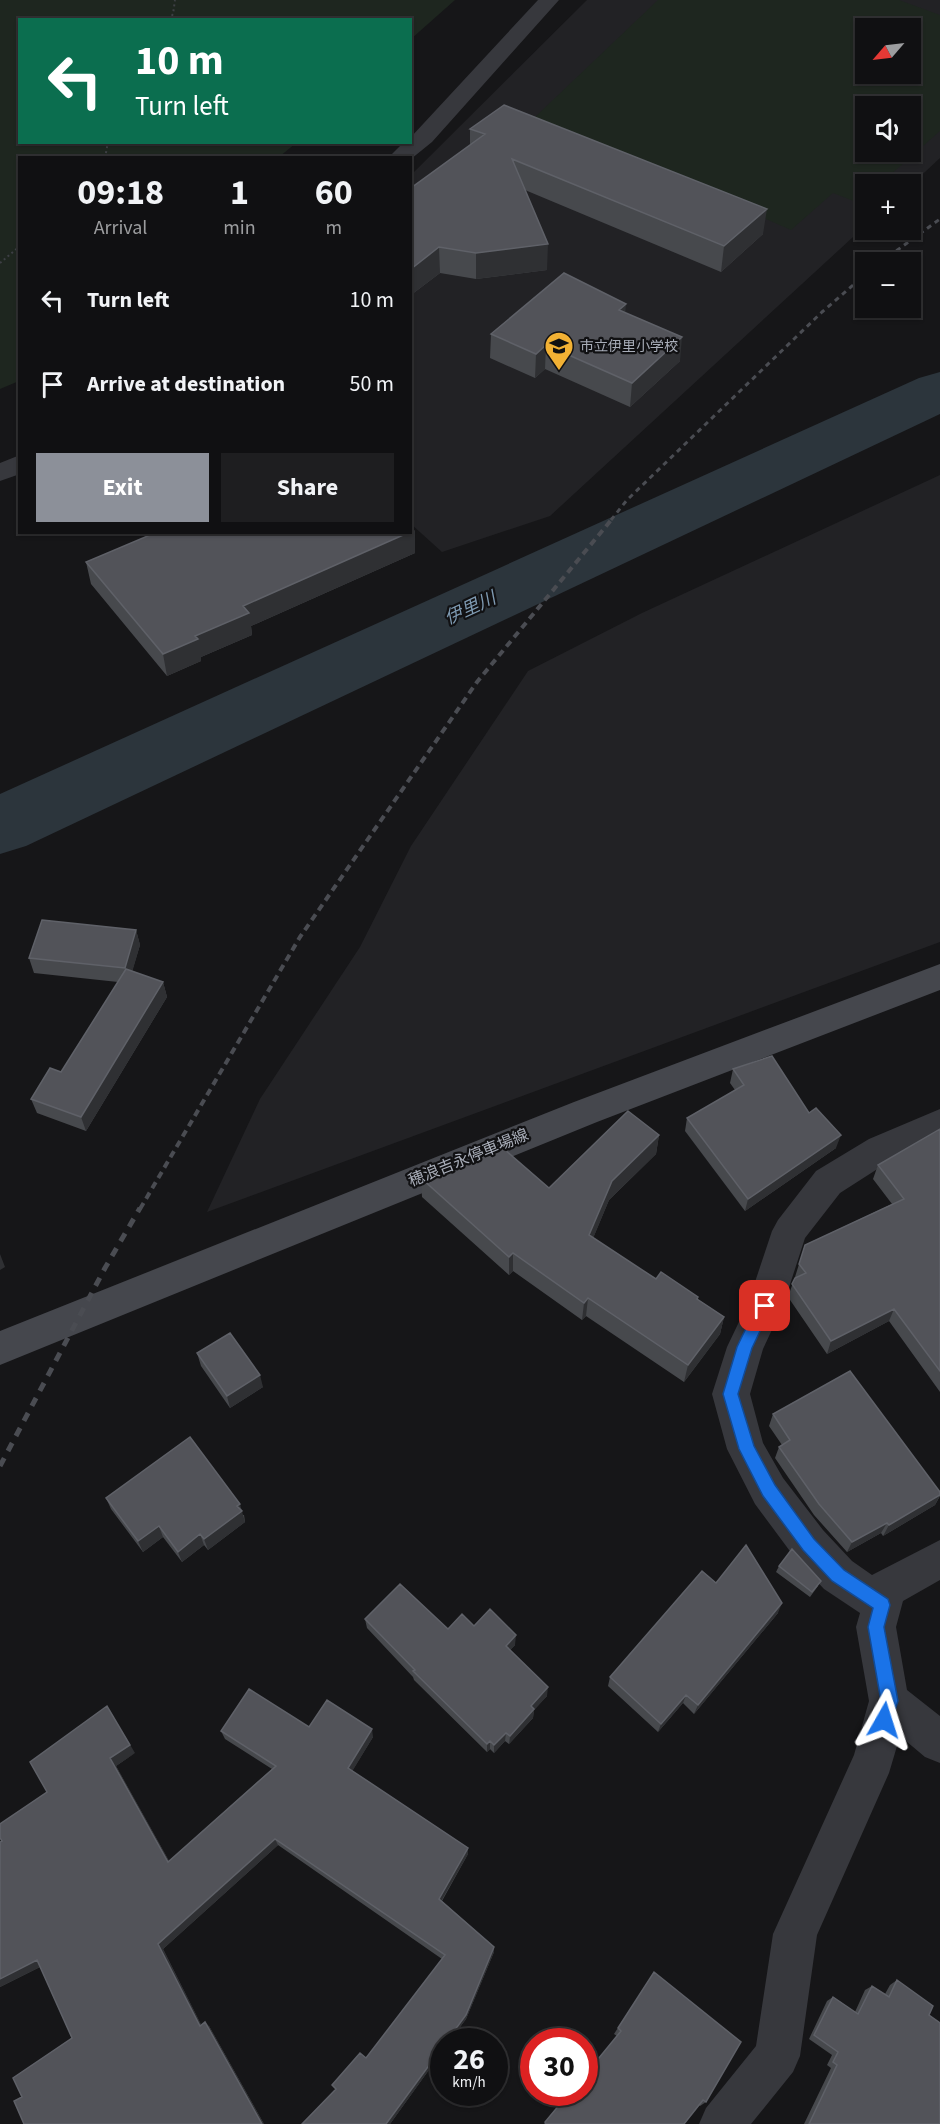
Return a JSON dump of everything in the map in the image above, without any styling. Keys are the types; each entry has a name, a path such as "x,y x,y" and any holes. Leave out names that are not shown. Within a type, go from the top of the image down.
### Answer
{"main road":[{"name":"穂浪吉永停車場線","path":"0,1348 508,1141 766,1041 940,977"}],"street":[{"path":"401,156 424,137 549,0"},
{"path":"0,473 18,465"},
{"path":"882,1605 838,1575 809,1544 769,1491 746,1449 731,1394 744,1347 765,1306 790,1231 828,1182 881,1149 940,1123"},
{"path":"722,2124 777,2056 795,1934 874,1758 890,1701 876,1627 886,1589 940,1559"},
{"path":"890,1701 940,1742"}],"path":[{"path":"170,18 175,0"},
{"path":"0,263 18,248"}],"shaded area":[{"path":"0,0 455,0 412,38 412,18 18,18 18,144 295,144 280,156 18,156 18,381 0,389"},
{"name":"市立伊里小学校","path":"587,0 940,0 940,158 921,176 855,174 855,235 550,516 442,552 412,525 412,174"},
{"path":"658,0 899,0 940,15 940,131 921,148 921,96 855,96 855,162 905,162 891,174 855,174 855,201 833,193 791,230 534,118"},
{"path":"940,475 940,942 207,1212 260,1099 360,947 411,846 528,671 642,613"}],"building":[{"path":"504,105 767,209 724,246 512,159 548,244 476,253 439,247 412,268 412,187 485,134 470,129"},
{"path":"564,273 626,304 619,310 682,337 632,383 546,345 536,354 491,334"},
{"path":"152,534 405,534 243,606 249,613 195,636 198,639 163,654 86,562"},
{"path":"42,920 136,930 125,968 29,958"},
{"path":"126,969 163,982 81,1117 31,1099 50,1068 61,1072"},
{"path":"772,1056 809,1113 816,1108 841,1135 748,1199 687,1118 744,1085 733,1069"},
{"path":"628,1111 659,1135 612,1181 589,1235 656,1279 661,1272 724,1317 688,1365 588,1298 584,1303 513,1253 509,1257 421,1178 504,1149 549,1188"},
{"path":"940,1129 940,1371 894,1309 831,1341 792,1284 795,1278 806,1273 799,1264 805,1245 904,1199 878,1165"},
{"path":"230,1333 260,1375 227,1396 197,1353"},
{"path":"850,1371 940,1492 940,1495 889,1525 887,1523 852,1542 819,1504 779,1447 790,1440 773,1414"},
{"path":"190,1437 240,1504 237,1506 242,1511 204,1539 200,1534 178,1552 159,1526 138,1541 106,1498"},
{"path":"746,1545 782,1603 698,1705 686,1695 661,1724 610,1677 702,1571 716,1583"},
{"path":"792,1549 821,1581 812,1592 779,1566"},
{"path":"400,1584 448,1629 462,1614 474,1626 490,1609 516,1635 506,1646 548,1687 531,1706 534,1709 510,1736 506,1733 494,1745 490,1741 487,1744 413,1671 415,1670 365,1619"},
{"path":"249,1689 309,1727 327,1700 372,1729 348,1768 468,1848 439,1899 494,1947 466,2015 456,2028 430,2028 430,2064 386,2124 302,2124 336,2089 332,2085 360,2053 366,2058 445,1955 275,1839 158,1944 200,2026 205,2022 262,2124 24,2124 14,2101 22,2097 13,2078 72,2038 37,1960 0,1979 0,1842 2,1841 0,1824 47,1792 30,1762 107,1706 130,1745 110,1758 168,1862 276,1766 221,1731"},
{"path":"654,1972 741,2042 706,2102 703,2100 684,2124 546,2124 545,2122 558,2106 598,2106 598,2059 621,2031 618,2028"},
{"path":"897,1980 933,2006 929,2015 940,2023 940,2124 809,2124 837,2065 833,2062 838,2052 814,2035 833,1997 858,2014 872,1986 889,1997"}],"waterway":[{"name":"伊里川","path":"0,826 940,391"}],"railway":[{"path":"895,252 940,219"},
{"path":"611,520 627,500 822,312 855,284"},
{"path":"140,1209 300,937 477,682 612,519"},
{"path":"0,1466 105,1268 140,1208"}],"place":[{"name":"市立伊里小学校","path":"559,372"}],"route":[{"path":"765,1306 744,1347 731,1394 746,1449 769,1491 809,1544 838,1575 882,1605 876,1627 890,1701 884,1720"}]}
